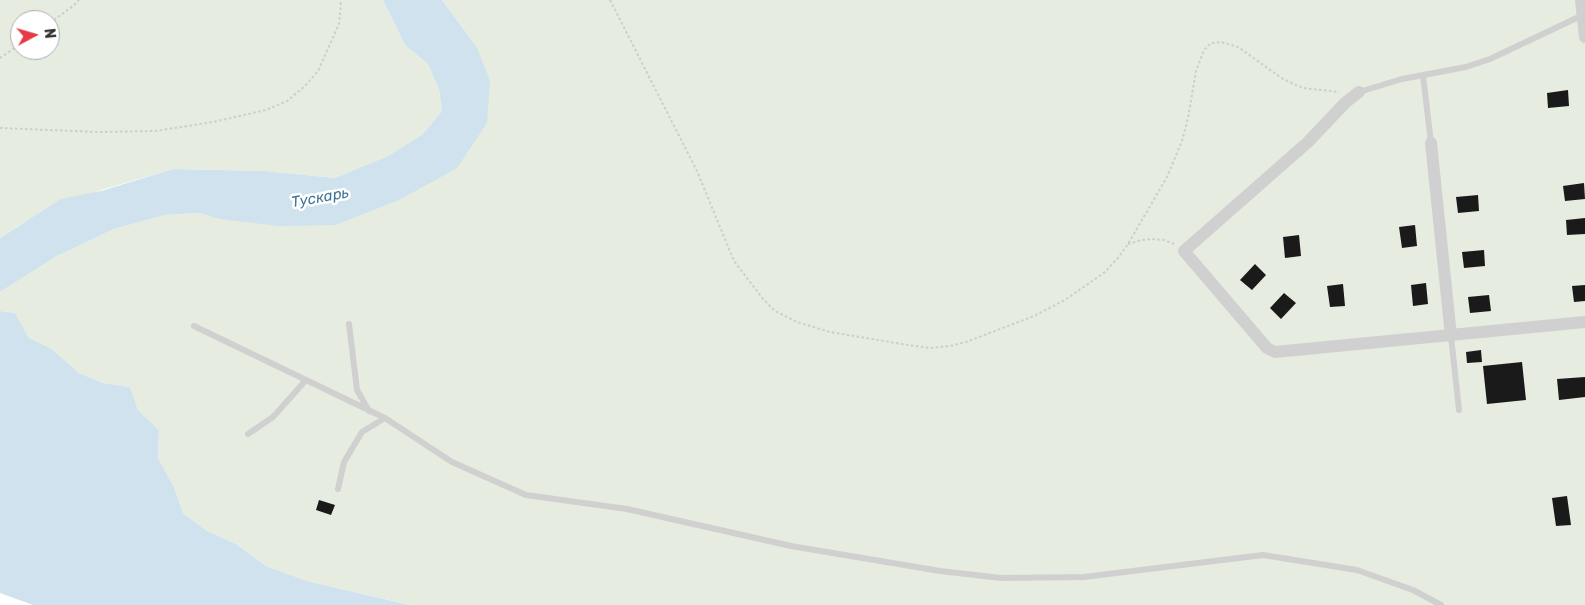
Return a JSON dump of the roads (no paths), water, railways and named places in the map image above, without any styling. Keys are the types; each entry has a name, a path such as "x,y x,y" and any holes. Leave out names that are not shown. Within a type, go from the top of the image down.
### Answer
{"street":[{"path":"1581,0 1585,37"},
{"path":"1359,92 1345,103 1308,142 1184,251 1261,342 1275,352 1585,322"},
{"path":"1431,143 1451,336"}],"lane":[{"path":"1359,92 1402,79 1466,67 1490,59 1583,15"},
{"path":"1423,75 1431,143"},
{"path":"349,324 357,390 369,411"},
{"path":"194,326 385,418 452,462 526,495 627,509 790,546 940,572 1001,578 1084,577 1263,555 1356,570 1413,590 1441,605"},
{"path":"1451,336 1458,410"},
{"path":"248,434 273,417 306,380"},
{"path":"338,490 344,462 362,432 385,418"}],"water":[{"name":"Тускарь","path":"383,0 442,0 476,46 490,81 487,123 457,168 399,200 335,225 280,226 219,219 199,213 165,215 114,229 57,256 0,292 0,238 61,199 101,191 173,169 265,171 335,178 388,156 423,134 442,111 439,89 428,64 405,45"},
{"path":"0,311 15,313 29,338 52,349 79,373 103,383 130,387 138,410 159,430 158,458 174,487 183,513 207,531 236,544 266,566 307,581 410,605 33,605 0,593"}]}
